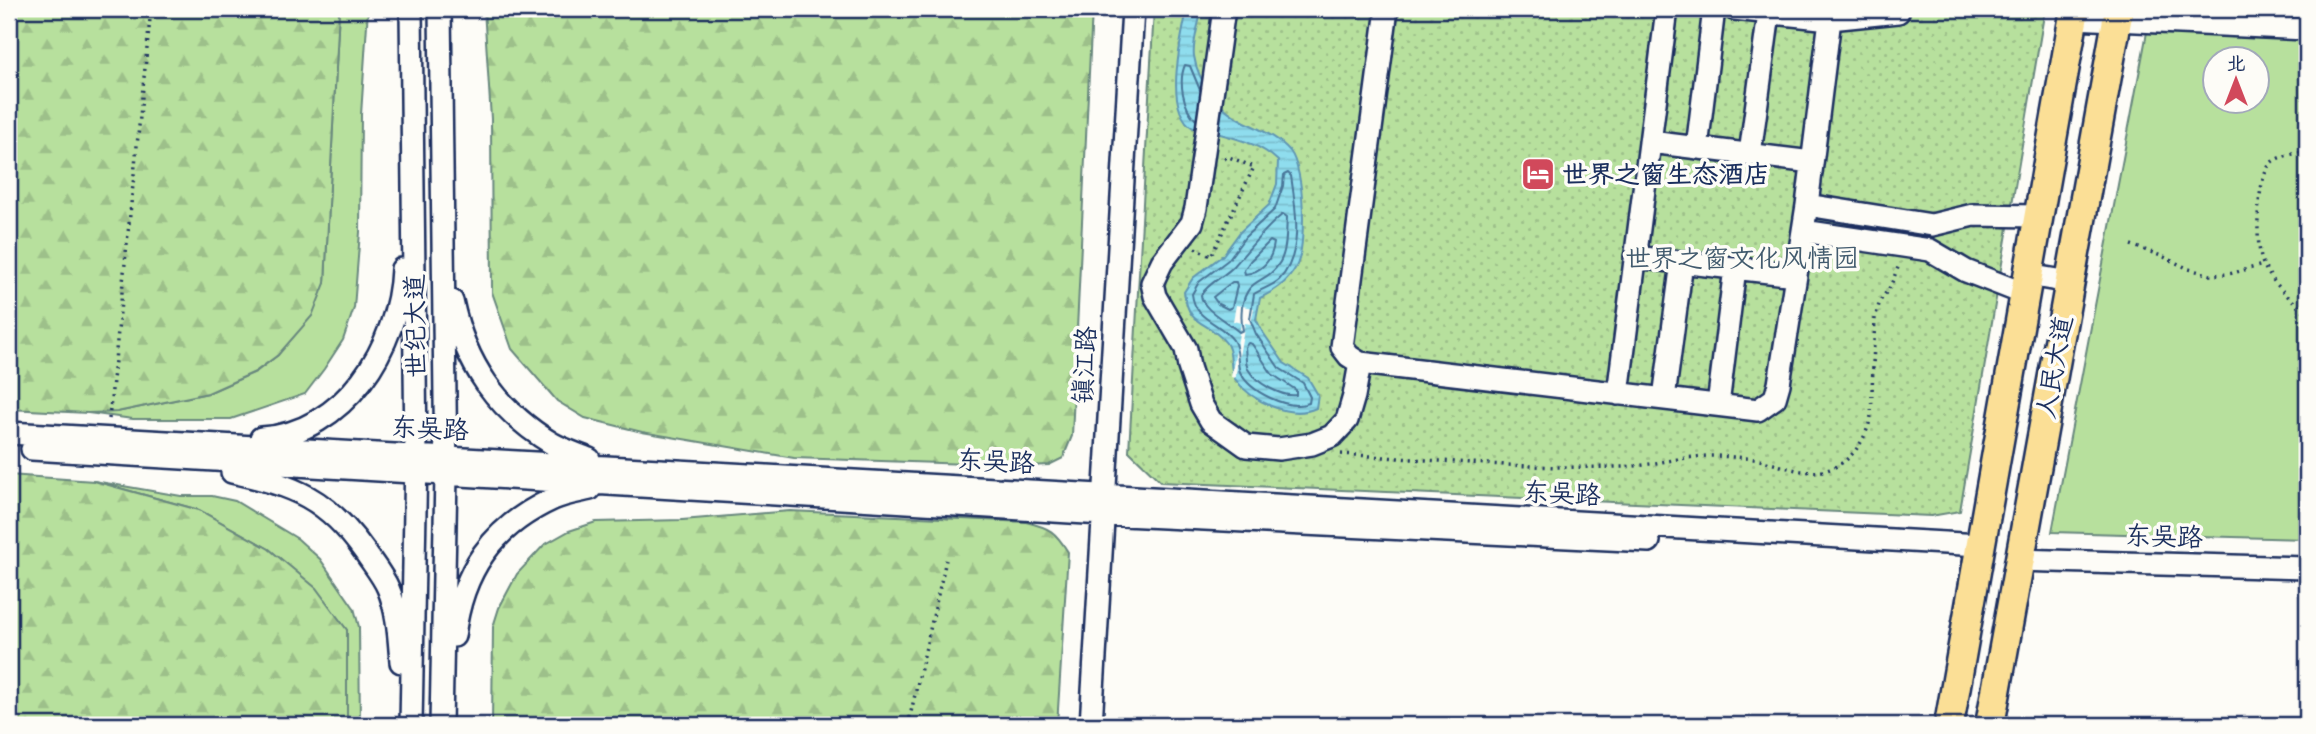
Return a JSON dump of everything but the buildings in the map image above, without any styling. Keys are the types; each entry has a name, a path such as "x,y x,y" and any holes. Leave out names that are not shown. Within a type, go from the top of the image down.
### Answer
{"main road":[{"name":"人民大道","path":"1949,725 2074,13"},
{"name":"人民大道","path":"1990,725 2118,13"}],"street":[{"name":"世纪大道","path":"410,725 416,465 411,9"},
{"name":"世纪大道","path":"440,9 446,466 442,725"},
{"name":"镇江路","path":"1091,725 1133,9"},
{"path":"1224,9 1203,169 1192,223 1162,262 1152,283 1155,296 1186,349 1201,404 1211,421 1245,446 1279,449 1312,444 1332,436 1347,420 1360,363"},
{"path":"1387,9 1342,347 1349,356 1360,363 1758,410 1775,398 1807,205 1830,19"},
{"path":"1618,394 1667,9"},
{"path":"1697,148 1714,9"},
{"path":"1734,9 1830,19 1898,12 1899,9"},
{"path":"1750,154 1769,13"},
{"path":"2074,13 2307,18"},
{"path":"2118,13 2307,29"},
{"path":"175,450 279,437 307,426 338,406 362,380 378,357 391,327 402,284 411,89"},
{"path":"1650,142 1812,162"},
{"path":"1807,205 1932,225 1973,215 2038,215"},
{"path":"1802,231 1930,250 1965,271 2026,284 2069,282"},
{"path":"442,251 455,318 466,352 483,381 501,402 554,445 607,475"},
{"path":"1635,257 1796,275"},
{"path":"1664,398 1682,262"},
{"path":"1718,405 1735,268"},
{"name":"东吴路","path":"9,433 107,439 175,450"},
{"name":"东吴路","path":"9,447 175,450 1103,505 1979,551"},
{"path":"175,450 278,482 310,497 332,512 352,534 388,588 396,616 410,725"},
{"path":"442,725 457,610 465,585 478,560 491,543 524,517 554,499 607,475"},
{"name":"东吴路","path":"2019,559 2307,568"}],"path":[{"path":"107,439 151,9"},
{"path":"2307,151 2279,158 2263,172 2260,184 2259,237 2263,265 2307,314"},
{"path":"1180,241 1211,256 1254,167 1229,157 1203,169"},
{"path":"2131,245 2189,269 2211,275 2229,274 2263,265"},
{"path":"1334,453 1538,467 1621,467 1689,456 1715,456 1750,459 1809,472 1827,470 1847,461 1868,430 1871,416 1875,318 1880,301 1890,287 1907,247"},
{"path":"908,725 946,560"}],"green space":[{"path":"9,9 339,9 325,283 312,316 278,355 255,372 208,393 117,412 9,409"},
{"path":"339,9 368,9 361,115 360,232 354,308 343,340 305,394 231,419 133,419 88,413 117,412 208,393 256,372 278,355 325,283"},
{"path":"484,9 1092,9 1072,436 1063,458 1049,465 1027,466 794,458 642,432 585,418 557,401 512,349 492,292 491,119"},
{"name":"世界之窗文化风情园","path":"1154,9 2045,9 1960,511 1931,516 1161,482 1129,451"},
{"path":"2153,30 2307,35 2307,539 2052,532 2147,32"},
{"path":"9,475 94,481 199,510 269,549 316,588 347,630 347,725 9,725"},
{"path":"94,481 181,496 212,496 235,501 298,539 320,559 354,608 359,627 360,725 347,725 347,630 315,588 269,549 199,510"},
{"path":"790,511 1026,522 1051,531 1068,552 1057,725 492,725 493,627 499,608 517,574 544,545 569,531 596,522 682,520"}],"water":[{"path":"1187,9 1202,9 1194,56 1200,76 1212,95 1227,111 1280,142 1290,151 1295,161 1303,209 1300,257 1293,273 1285,282 1260,298 1256,319 1284,363 1308,378 1318,395 1316,408 1295,412 1283,410 1261,401 1242,387 1233,375 1230,351 1226,343 1194,318 1186,304 1184,292 1193,278 1223,255 1240,232 1269,205 1277,184 1278,161 1251,144 1193,128 1184,118 1178,105 1176,72"}],"pier":[{"path":"1236,305 1254,308 1251,324 1245,323 1235,378 1231,377 1241,323 1233,321"}],"place":[{"name":"世界之窗生态酒店","path":"1538,174"}]}
